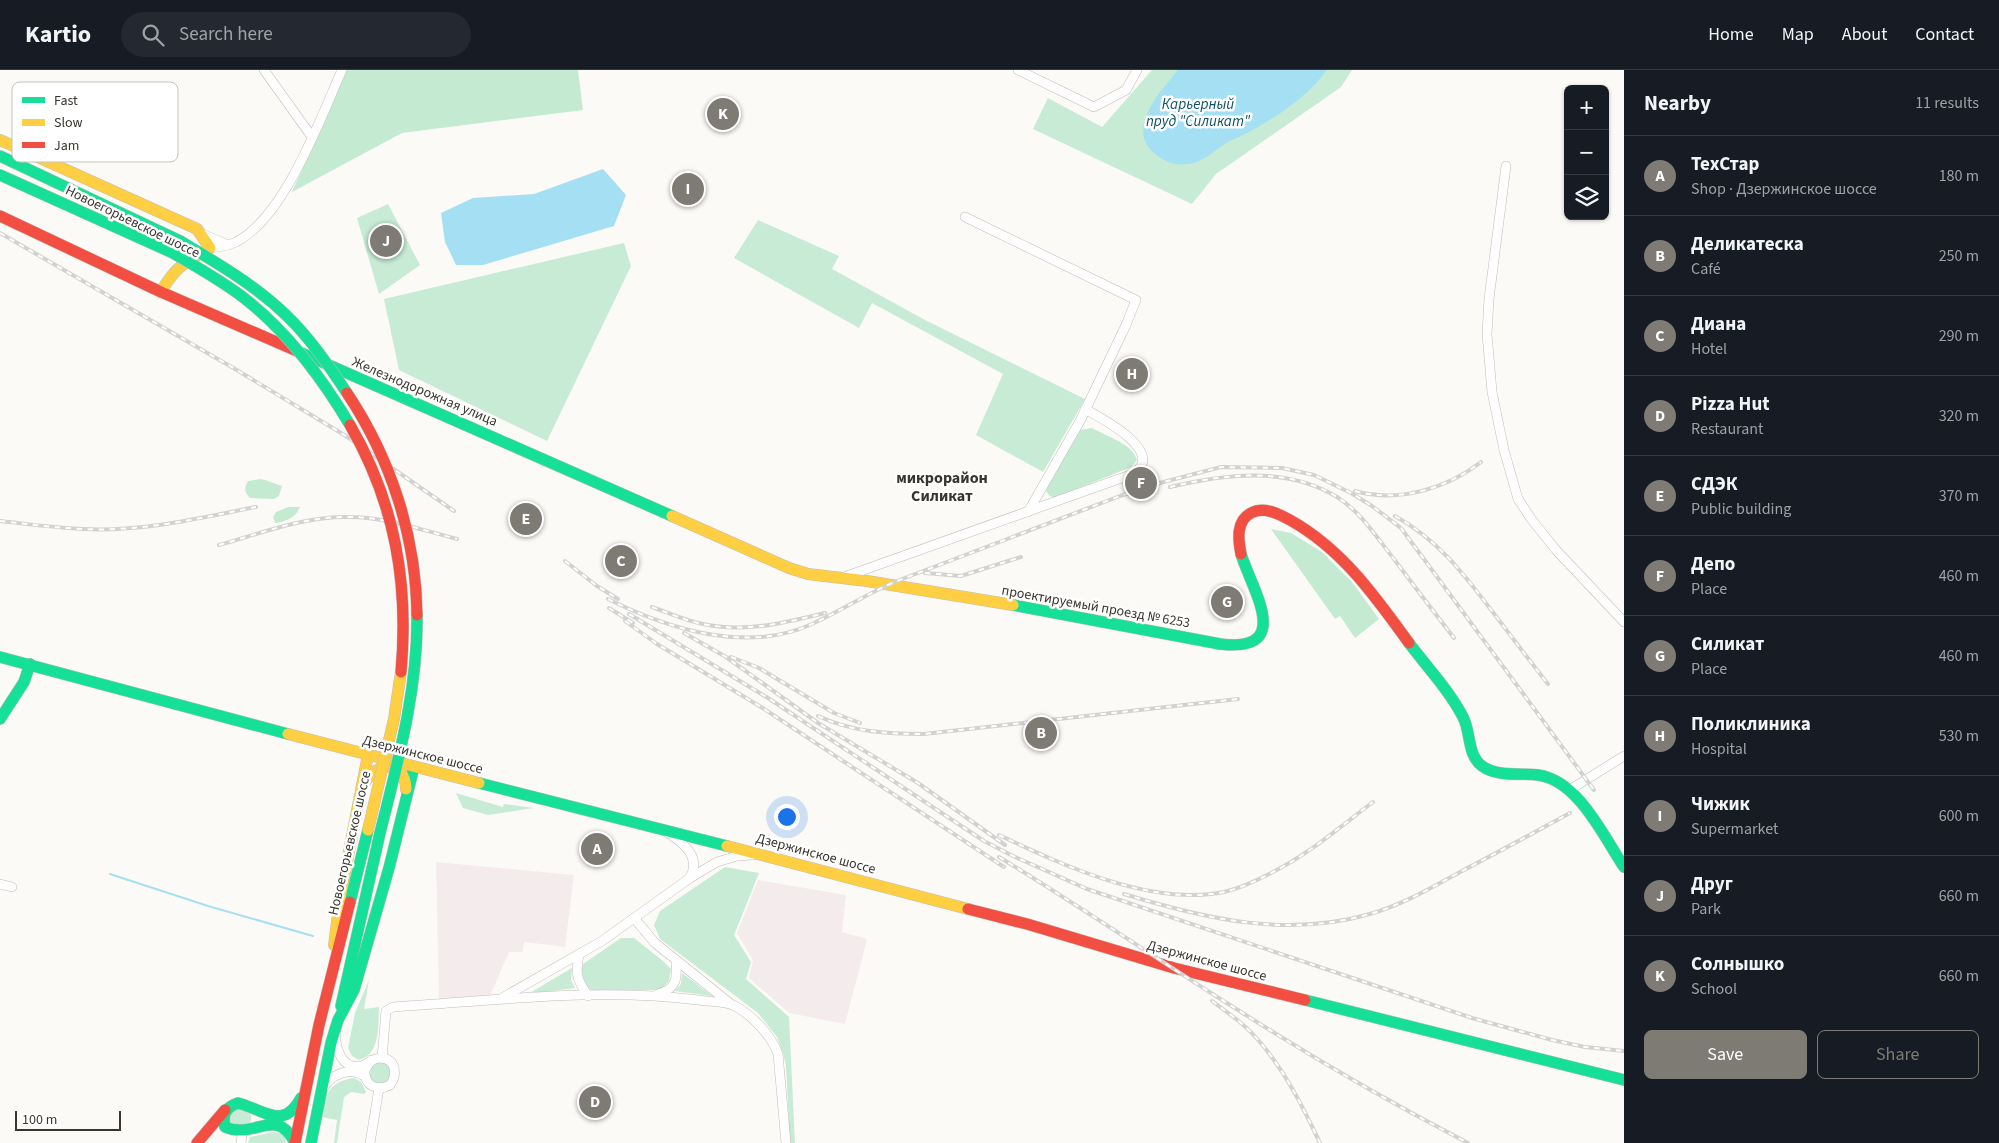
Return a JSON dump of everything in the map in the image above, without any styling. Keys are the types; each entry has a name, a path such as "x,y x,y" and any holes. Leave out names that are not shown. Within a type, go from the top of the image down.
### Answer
{"main road":[{"path":"0,140 12,145"},
{"name":"Новоегорьевское шоссе","path":"0,156 12,162"},
{"name":"Новоегорьевское шоссе","path":"13,162 180,242 236,276 264,296 306,338 347,395 374,442 405,520 414,566 416,653 407,719 319,1098 311,1143"},
{"path":"50,162 197,229 210,248 173,270 161,292"},
{"name":"Новоегорьевское шоссе","path":"0,174 173,253 255,306 295,347 336,402 361,448 392,523 403,599 403,652 396,710 347,919 320,1022 295,1143"},
{"name":"Железнодорожная улица","path":"0,216 161,292 477,429 789,568 808,574 844,577"},
{"name":"проектируемый проезд № 6253","path":"844,577 1073,615 1220,644 1244,645 1258,638 1264,630 1265,620 1243,560 1239,538 1240,525 1251,512 1262,510 1275,513 1291,520 1326,544 1360,575 1464,719 1475,758 1482,766 1492,770 1554,778 1571,789 1624,868"},
{"name":"Дзержинское шоссе","path":"0,657 414,767 1018,922 1182,970 1624,1080"},
{"path":"0,719 24,682 30,664"},
{"path":"320,1022 341,892 368,755"},
{"path":"361,793 370,772 380,766 393,767 401,773 406,781 404,806"},
{"path":"337,1023 354,990 385,884 414,767"},
{"path":"200,1140 227,1108 238,1103 270,1115 283,1116 295,1108 306,1087"},
{"path":"243,1137 254,1124 253,1112 250,1107"},
{"path":"227,1108 223,1120 229,1132"},
{"path":"200,1140 215,1131 229,1132 243,1137 267,1127 282,1126 290,1132 295,1143"}],"street":[{"path":"264,70 312,137"},
{"path":"210,248 228,245 243,238 261,224 282,195 312,137 342,70"},
{"path":"1018,70 1094,107 1126,90 1137,70"},
{"path":"1506,166 1489,299 1487,334 1492,392 1504,450 1518,499 1532,520 1556,550 1624,622"},
{"path":"965,217 1136,300 1126,325 1085,409 1028,512"},
{"path":"200,233 228,245"},
{"path":"844,577 1133,474 1142,463 1142,456 1134,442 1125,433 1085,409"},
{"path":"1571,789 1624,756"},
{"path":"664,830 690,852 694,864 690,878"},
{"path":"500,1000 578,955 690,878 717,862 737,856 766,856"},
{"path":"0,884 12,888"},
{"path":"634,918 655,943 761,1027 775,1046 778,1054 786,1143"},
{"path":"578,955 577,976 588,996"},
{"path":"656,995 666,991 674,984 677,978 676,960"},
{"path":"382,1058 386,1011 389,1008 500,1000 656,995 732,1005"},
{"path":"319,1098 328,1081 339,1074 358,1072 374,1087 379,1088 390,1085 395,1075 393,1065 382,1058 356,1066 342,1059 336,1046 337,1023"},
{"path":"366,1080 365,1070 371,1060"},
{"path":"370,1143 379,1088"}],"shaded area":[{"path":"436,862 574,875 565,947 524,942 523,952 509,952 490,996 439,999"},
{"path":"758,880 846,895 842,932 867,939 845,1024 789,1013 749,978 753,960 737,933"}],"green space":[{"path":"347,70 578,70 583,110 402,133 292,192"},
{"path":"1152,70 1352,70 1341,87 1216,174 1192,204 1033,129 1048,98 1102,127"},
{"path":"388,204 420,265 379,294 357,218"},
{"path":"758,220 839,256 832,269 925,320 1085,399 1043,472 976,435 1003,374 872,303 859,328 734,258"},
{"path":"624,243 631,266 547,441 399,370 384,299"},
{"path":"1092,428 1125,445 1137,460 1131,467 1054,498 1050,496 1045,490 1080,430"},
{"path":"260,479 282,486 279,496 274,499 250,498 245,490 248,481"},
{"path":"288,507 300,507 296,514 290,518 275,523 273,517 276,512"},
{"path":"1271,529 1291,533 1322,552 1352,582 1379,619 1355,638 1340,616 1335,619"},
{"path":"456,793 503,807 504,804 534,808 488,815 463,808"},
{"path":"725,867 759,873 734,935 751,962 746,979 789,1017 795,1143 790,1143 786,1066 777,1037 758,1013 660,939 654,925 660,911"},
{"path":"621,938 634,938 671,969 669,981 660,990 591,990 586,984 582,975 583,964"},
{"path":"572,968 571,980 575,988 528,994"},
{"path":"682,973 712,996 675,991 681,984"},
{"path":"369,980 364,1009 379,1007 377,1038 371,1052 359,1060 352,1056 348,1048 355,1013"},
{"path":"380,1062 388,1065 391,1073 388,1081 380,1084 372,1081 369,1073 372,1065"},
{"path":"354,1078 361,1082 366,1092 364,1094 351,1092 344,1097 337,1143 334,1143 337,1120 322,1117 325,1102 330,1090 334,1086"},
{"path":"234,1107 247,1109 251,1117 249,1126 229,1127 228,1114"},
{"path":"273,1132 284,1134 286,1143 248,1143 250,1137"}],"water":[{"name":"Карьерный пруд \"Силикат\"","path":"1178,70 1327,70 1300,98 1269,120 1226,143 1203,159 1192,163 1178,164 1162,159 1155,154 1147,144 1143,133 1148,111"},
{"path":"603,169 626,195 614,226 483,265 456,265 445,242 441,213 473,198 534,194"}],"waterway":[{"path":"110,874 208,906 313,936"}],"railway":[{"path":"0,233 235,369 346,436 454,511"},
{"path":"1355,491 1388,495 1421,491 1453,480 1481,462"},
{"path":"608,599 656,620 708,634 761,637 787,633 812,624 897,581 1120,496 1156,484 1221,467 1282,468 1314,475 1351,493 1401,528 1594,790"},
{"path":"1170,487 1234,476 1277,477 1318,487 1337,497 1354,510 1368,526 1454,638"},
{"path":"0,521 52,527 127,528 192,520 256,507"},
{"path":"1395,516 1410,525 1449,558 1548,684"},
{"path":"219,545 300,522 333,517 377,519 457,539"},
{"path":"925,573 961,576 1021,557"},
{"path":"565,561 597,586 618,599"},
{"path":"652,607 697,623 719,627 764,626 825,613"},
{"path":"609,608 633,623"},
{"path":"629,614 768,698 984,841 1087,889 1472,1018 1552,1040 1585,1047 1624,1051"},
{"path":"625,621 657,644 761,707 1004,867"},
{"path":"684,633 726,657 818,723 918,783 1005,845"},
{"path":"731,657 759,668 834,713 860,723"},
{"path":"818,716 857,729 924,734 1238,699"},
{"path":"999,835 1051,859 1108,880 1167,894 1196,895 1224,892 1249,884 1273,872 1312,848 1373,802"},
{"path":"1124,894 1185,911 1246,922 1308,925 1339,921 1370,914 1405,901 1570,813"},
{"path":"999,857 1294,1045 1380,1096 1468,1143"},
{"path":"1212,1001 1237,1020 1259,1041 1293,1090 1320,1143"}],"traffic: fast":[{"path":"0,156 12,162"},
{"path":"13,162 180,241"},
{"path":"0,175 173,253"},
{"path":"180,241 235,275 274,304 311,343 347,393"},
{"path":"173,253 209,274 260,311 316,373 350,425"},
{"path":"297,351 672,516"},
{"path":"1013,605 1220,644 1243,644 1256,639 1263,629 1263,616 1241,554"},
{"path":"380,833 406,725 414,671 417,615"},
{"path":"1409,643 1445,688 1463,717 1477,761 1482,766 1495,772 1538,775 1552,779 1566,787 1589,812 1624,867"},
{"path":"0,657 288,734"},
{"path":"0,719 24,682 30,664"},
{"path":"311,1143 331,1043 338,1020 354,990 389,868 414,767"},
{"path":"479,783 727,846"},
{"path":"350,902 368,830"},
{"path":"341,1006 380,833"},
{"path":"1305,1000 1624,1080"},
{"path":"295,1143 288,1132 280,1126 272,1125 236,1130 225,1127 224,1119 228,1109 238,1103 265,1113 280,1116 287,1114 301,1098"}],"traffic: slow":[{"path":"0,140 12,145"},
{"path":"49,162 197,229 210,248 181,266 161,292"},
{"path":"672,516 789,568 808,574 867,581 1013,605"},
{"path":"368,830 394,719 401,672"},
{"path":"288,734 479,783"},
{"path":"334,945 341,892 368,755"},
{"path":"365,782 377,770 383,767 390,767 401,773 406,789"},
{"path":"727,846 968,909"}],"traffic: jam":[{"path":"0,216 161,292 297,351"},
{"path":"347,393 363,418 376,444 398,499 412,556 416,585 417,615"},
{"path":"350,425 378,484 395,544 403,607 401,672"},
{"path":"1241,554 1239,531 1246,516 1261,510 1276,513 1286,518 1309,532 1342,559 1370,591 1409,643"},
{"path":"295,1143 319,1025 350,902"},
{"path":"968,909 1027,924 1174,968 1305,1000"},
{"path":"197,1143 225,1110"}],"place":[{"name":"Солнышко","path":"723,114"},
{"name":"Чижик","path":"688,189"},
{"name":"Друг","path":"386,241"},
{"name":"Поликлиника","path":"1132,374"},
{"name":"Депо","path":"1141,483"},
{"name":"СДЭК","path":"526,519"},
{"name":"Диана","path":"621,561"},
{"name":"Силикат","path":"1227,602"},
{"name":"Деликатеска","path":"1041,733"},
{"name":"ТехСтар","path":"597,849"},
{"name":"Pizza Hut","path":"595,1102"}],"district":[{"name":"микрорайон Силикат","path":"942,486"}]}
